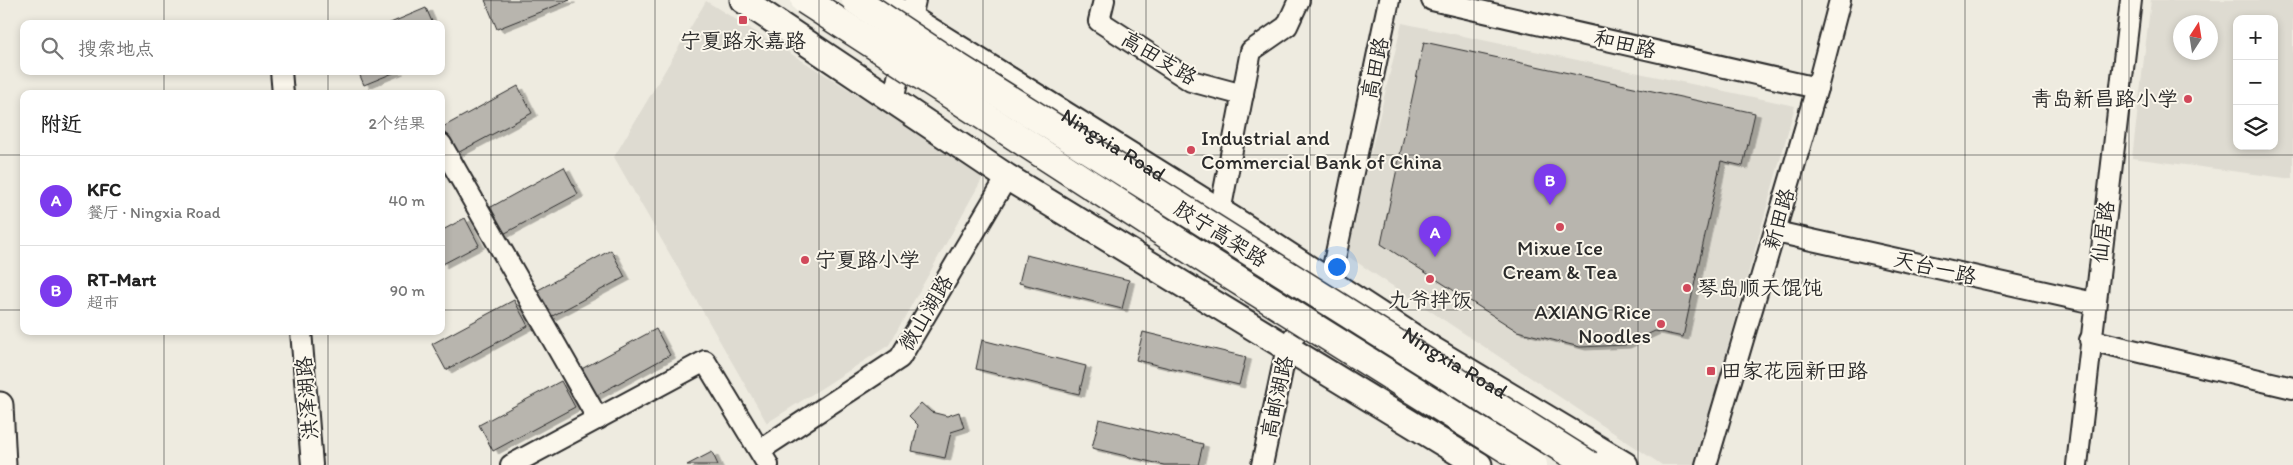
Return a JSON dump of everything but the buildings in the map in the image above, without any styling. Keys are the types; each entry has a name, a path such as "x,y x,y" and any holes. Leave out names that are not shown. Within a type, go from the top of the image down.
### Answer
{"highway":[{"name":"胶宁高架路","path":"805,0 1211,263 1533,465"},
{"name":"胶宁高架路","path":"856,0 940,56 1589,465"}],"main road":[{"path":"743,0 1007,177 1479,465"},
{"name":"Ningxia Road","path":"880,0 913,10 1433,350 1625,465"},
{"path":"0,405 3,465"}],"street":[{"name":"高田支路","path":"1104,0 1099,22 1191,81 1243,95"},
{"path":"1220,212 1251,51 1287,26 1298,0"},
{"name":"高田路","path":"1330,282 1389,0"},
{"name":"和田路","path":"1432,0 1818,88"},
{"name":"新田路","path":"1706,465 1818,88 1840,0"},
{"name":"仙居路","path":"2077,465 2094,303 2131,0"},
{"path":"894,101 913,10"},
{"path":"281,75 283,90"},
{"path":"445,151 598,419"},
{"name":"微山湖路","path":"764,458 900,358 1007,177"},
{"name":"天台一路","path":"1776,232 2094,303"},
{"name":"高邮湖路","path":"1262,465 1287,347 1330,282"},
{"name":"洪泽湖路","path":"301,335 312,465"},
{"path":"2090,340 2293,388"},
{"path":"511,465 705,361 764,458"}],"shaded area":[{"name":"青岛新昌路小学","path":"2151,0 2293,0 2293,179 2132,158"},
{"name":"宁夏路小学","path":"706,1 985,174 889,345 767,423 614,157"},
{"path":"1402,23 1795,106 1695,465 1662,465 1346,255"}],"place":[{"name":"宁夏路永嘉路","path":"743,20"},
{"name":"青岛新昌路小学","path":"2188,99"},
{"name":"Industrial and Commercial Bank of China","path":"1191,150"},
{"name":"RT-Mart","path":"1550,205"},
{"name":"Mixue Ice Cream & Tea","path":"1560,227"},
{"name":"KFC","path":"1435,257"},
{"name":"宁夏路小学","path":"805,260"},
{"name":"九爷拌饭","path":"1430,279"},
{"name":"琴岛顺天馄饨","path":"1687,288"},
{"name":"AXIANG Rice Noodles","path":"1661,324"},
{"name":"田家花园新田路","path":"1711,371"}]}
